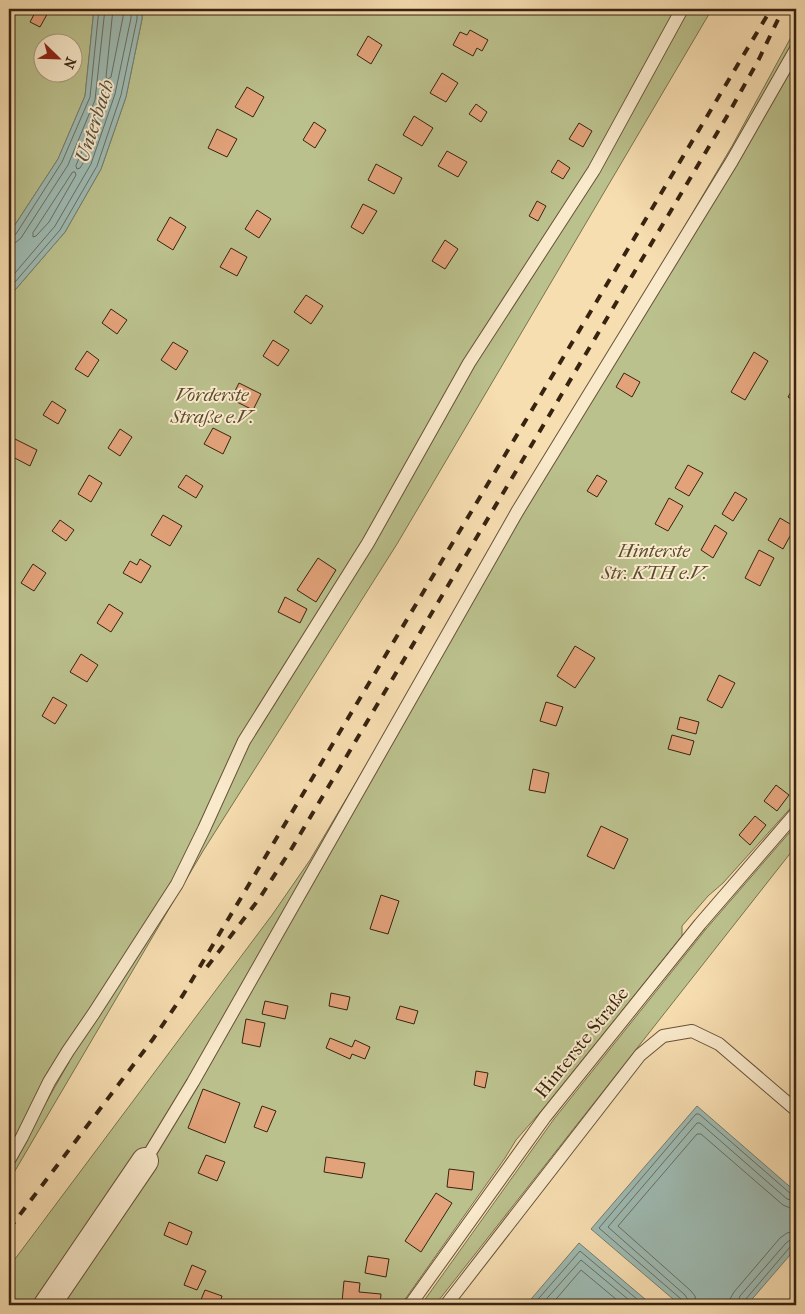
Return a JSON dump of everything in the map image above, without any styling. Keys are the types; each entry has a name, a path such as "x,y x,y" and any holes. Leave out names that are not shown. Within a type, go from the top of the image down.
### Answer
{"street":[{"path":"47,1305 145,1161"}],"lane":[{"path":"9,1160 49,1082 176,884 204,829 244,741 368,543 469,363 594,170 682,9"},
{"path":"145,1161 198,1074 517,512 732,161 796,48"},
{"name":"Hinterste Straße","path":"410,1305 545,1117 700,924 796,813"},
{"path":"446,1305 640,1055 663,1036 692,1031 719,1044 796,1110"}],"green space":[{"path":"9,9 94,9 85,96 58,159 9,234"},
{"name":"Vorderste Straße e.V.","path":"142,9 712,9 397,544 203,851 9,1181 9,1168 69,1062 9,1153 9,297 65,232 101,169 126,97 142,19"},
{"name":"Hinterste Str. KTH e.V.","path":"796,28 796,802 682,926 682,936 516,1140 401,1305 9,1305 9,1267 272,915 310,860 732,146"},
{"path":"796,825 796,846 435,1305 421,1305 554,1119 706,929"}],"water":[{"name":"Unterbach","path":"94,9 142,9 142,19 126,97 101,169 65,232 9,297 9,234 58,159 85,96"},
{"path":"697,1106 796,1192 796,1248 747,1305 680,1305 591,1229"},
{"path":"579,1243 652,1305 526,1305"}],"building":[{"path":"37,9 50,9 40,27 30,22"},
{"path":"470,30 488,40 482,51 477,48 473,56 453,45 460,32 467,35"},
{"path":"368,36 382,45 371,64 357,55"},
{"path":"442,73 458,83 446,102 430,93"},
{"path":"247,87 264,97 253,117 235,107"},
{"path":"476,104 487,112 481,122 469,114"},
{"path":"414,116 433,128 422,146 403,135"},
{"path":"314,122 326,130 315,148 303,140"},
{"path":"579,123 592,131 583,147 569,139"},
{"path":"217,129 237,139 227,157 208,148"},
{"path":"447,151 467,162 458,177 438,166"},
{"path":"558,160 570,168 563,179 551,172"},
{"path":"376,164 402,178 394,194 368,180"},
{"path":"537,201 546,206 538,221 529,216"},
{"path":"363,204 377,211 363,234 351,227"},
{"path":"257,210 271,219 259,238 245,229"},
{"path":"170,217 186,227 173,250 157,240"},
{"path":"445,240 458,249 445,269 432,261"},
{"path":"231,248 247,257 237,276 220,267"},
{"path":"306,295 323,306 311,324 294,312"},
{"path":"111,309 127,320 117,334 102,323"},
{"path":"273,340 289,350 278,366 263,356"},
{"path":"173,342 188,351 176,370 161,360"},
{"path":"87,351 99,360 88,377 75,369"},
{"path":"754,352 768,361 745,400 731,392"},
{"path":"624,373 640,382 632,397 616,387"},
{"path":"239,383 261,394 253,410 231,399"},
{"path":"796,383 796,402 788,397"},
{"path":"52,401 66,410 58,424 43,415"},
{"path":"213,428 231,437 223,454 204,444"},
{"path":"120,429 132,437 120,456 108,448"},
{"path":"13,438 37,450 30,466 9,455 9,447"},
{"path":"688,465 703,473 689,496 675,488"},
{"path":"89,475 102,483 91,502 78,494"},
{"path":"186,475 203,486 196,498 178,487"},
{"path":"597,475 607,481 597,497 587,491"},
{"path":"735,492 747,499 733,521 722,514"},
{"path":"669,498 683,506 668,531 655,524"},
{"path":"163,515 182,526 170,546 151,535"},
{"path":"780,518 795,527 783,549 768,540"},
{"path":"60,520 74,530 66,541 52,531"},
{"path":"715,525 727,533 713,558 701,550"},
{"path":"759,550 774,558 760,586 745,578"},
{"path":"318,558 336,570 316,602 297,590"},
{"path":"140,559 151,566 141,583 123,573 130,561 137,565"},
{"path":"33,564 46,573 34,591 21,583"},
{"path":"285,597 307,609 300,623 278,612"},
{"path":"109,604 123,613 111,632 97,623"},
{"path":"575,646 595,658 575,688 557,676"},
{"path":"81,654 98,665 87,682 70,672"},
{"path":"719,675 735,683 722,708 707,700"},
{"path":"53,697 67,705 55,724 42,716"},
{"path":"546,702 563,707 556,726 540,721"},
{"path":"680,717 699,722 696,734 677,729"},
{"path":"672,735 694,741 690,755 668,749"},
{"path":"533,769 549,773 545,793 529,790"},
{"path":"776,785 789,795 777,811 764,801"},
{"path":"755,816 766,825 750,845 739,835"},
{"path":"601,826 628,839 614,869 587,856"},
{"path":"381,895 399,901 388,934 370,929"},
{"path":"331,993 350,997 347,1010 329,1006"},
{"path":"265,1001 288,1006 285,1019 262,1014"},
{"path":"400,1006 418,1011 414,1024 396,1019"},
{"path":"246,1019 265,1023 260,1047 242,1043"},
{"path":"330,1038 352,1047 355,1040 370,1047 365,1059 352,1054 350,1059 326,1048"},
{"path":"476,1071 488,1073 485,1088 474,1085"},
{"path":"203,1089 240,1103 225,1143 188,1128"},
{"path":"262,1106 276,1111 267,1132 254,1127"},
{"path":"206,1155 225,1162 217,1181 198,1173"},
{"path":"326,1157 365,1163 362,1178 324,1172"},
{"path":"449,1169 474,1172 472,1190 447,1187"},
{"path":"436,1193 452,1203 421,1252 405,1241"},
{"path":"169,1222 192,1232 187,1245 164,1235"},
{"path":"368,1256 389,1259 386,1277 365,1273"},
{"path":"192,1265 206,1271 197,1290 184,1285"},
{"path":"344,1281 360,1283 359,1292 381,1294 380,1305 342,1302"},
{"path":"205,1290 222,1296 219,1305 200,1302"}],"railway":[{"path":"9,1229 153,1039 183,995 771,9"},
{"path":"207,967 259,899 292,848 726,118 759,59 783,9"}]}
